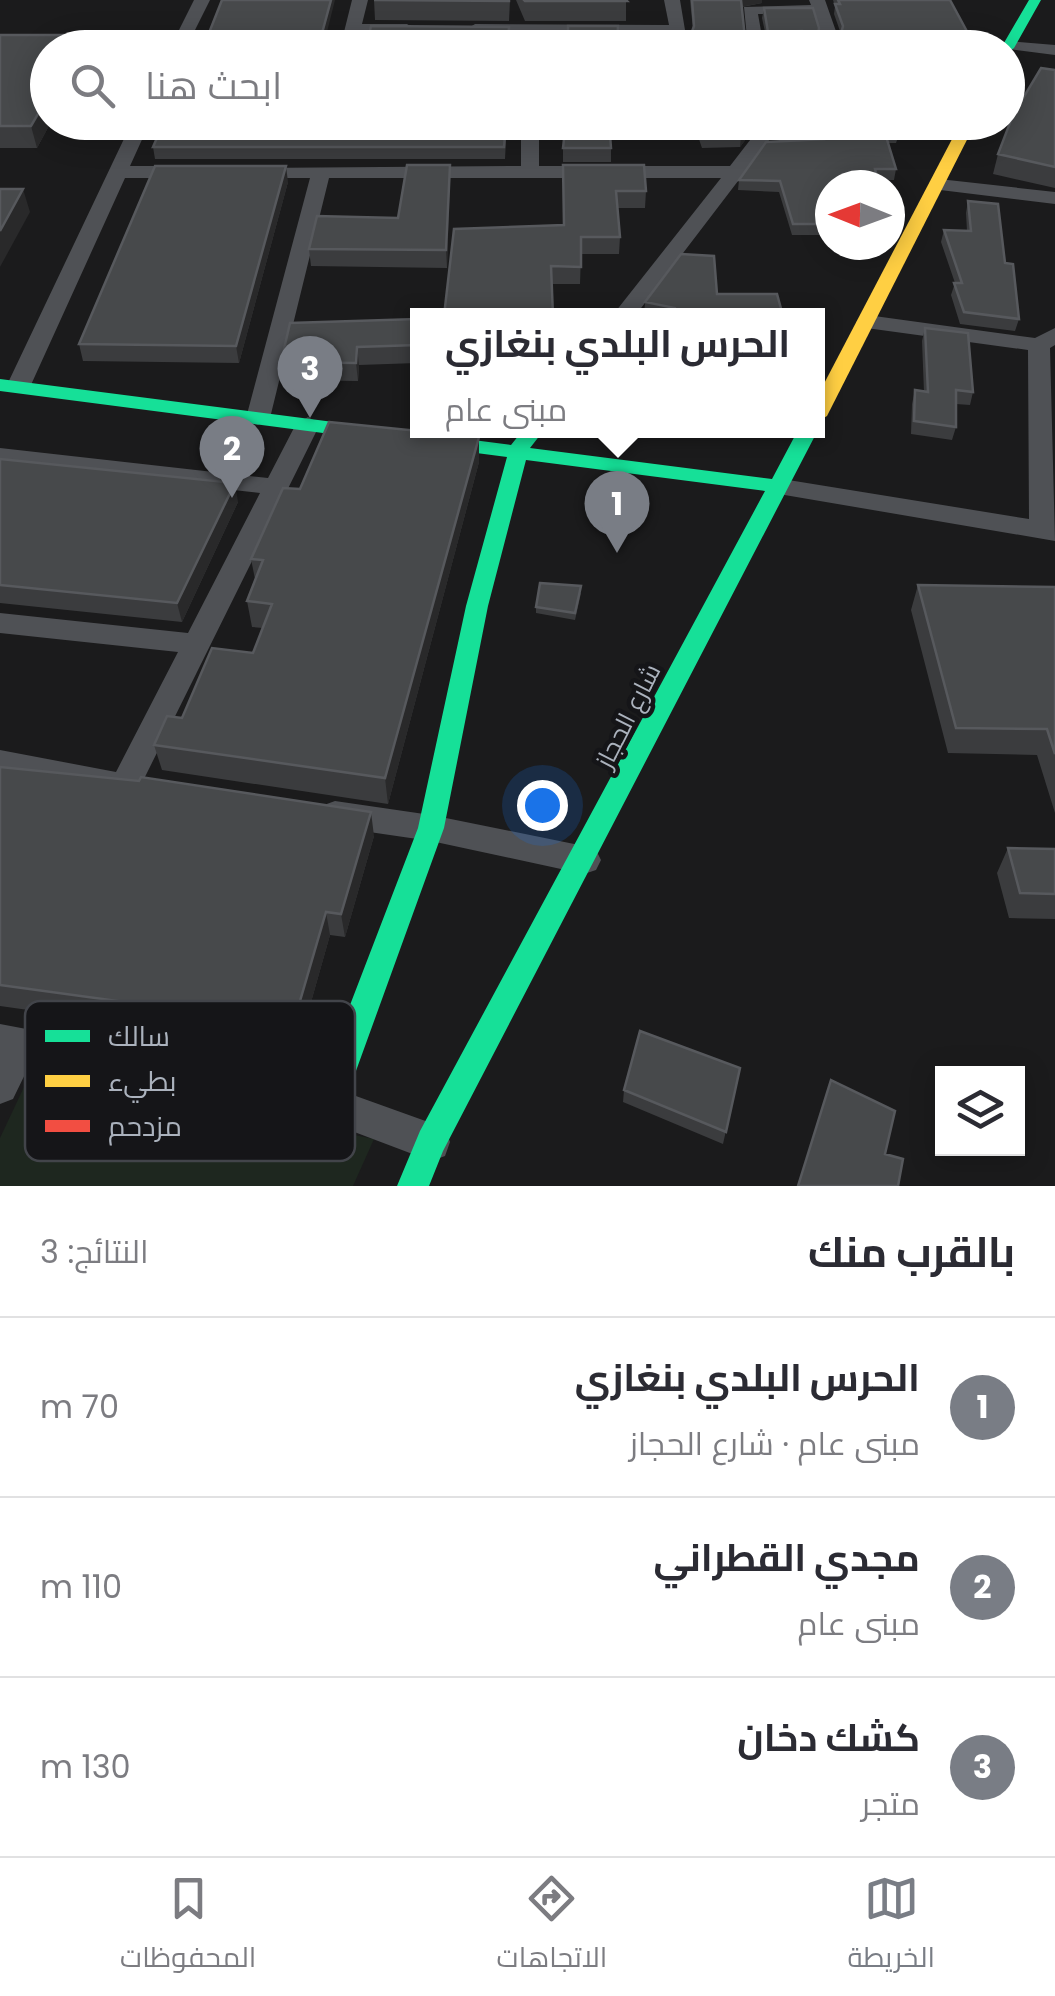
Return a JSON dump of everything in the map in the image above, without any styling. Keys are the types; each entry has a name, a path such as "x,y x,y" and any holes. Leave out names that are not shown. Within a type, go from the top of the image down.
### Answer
{"main road":[{"path":"1017,30 1035,0"},
{"path":"825,401 960,140"},
{"path":"9,386 308,424 410,431"},
{"path":"500,438 776,486"},
{"name":"شارع الحجاز","path":"413,1186 431,1142 584,860 803,438"},
{"path":"355,1032 431,828 478,606 527,440"}],"street":[{"path":"187,30 202,0"},
{"path":"360,0 353,29 432,28"},
{"path":"451,28 678,30 672,0"},
{"path":"753,30 749,10 818,4 827,30"},
{"path":"1025,48 1055,50"},
{"path":"9,386 132,140"},
{"path":"530,140 530,172"},
{"path":"629,308 761,140"},
{"path":"258,418 321,171"},
{"path":"116,172 737,172"},
{"path":"938,184 1055,198"},
{"path":"776,486 1048,531 1047,340 867,322"},
{"path":"126,784 308,424"},
{"path":"0,456 276,487"},
{"path":"0,623 196,644"},
{"path":"0,762 164,790"},
{"path":"298,809 431,828 584,860"},
{"path":"0,1086 11,1042"},
{"path":"355,1114 431,1142"}],"shaded area":[{"path":"25,1085 25,1161 355,1161 355,1135 374,1139 353,1186 0,1186 0,1138"}],"building":[{"path":"222,0 331,0 323,30 210,30"},
{"path":"374,0 509,0 509,1"},
{"path":"626,0 627,1 525,1"},
{"path":"692,0 741,0 744,30 693,30"},
{"path":"838,0 950,0 966,30 842,30 835,4 840,4"},
{"path":"764,8 813,8 819,28 768,30"},
{"path":"371,26 509,27 509,30 370,30"},
{"path":"568,26 618,26 618,30 568,30"},
{"path":"0,35 30,35 30,126 0,126"},
{"path":"1041,68 1055,70 1055,167 998,154 1003,140 1025,140 1025,95"},
{"path":"156,140 505,140 504,147 153,147"},
{"path":"564,140 610,140 611,148 563,148"},
{"path":"887,140 896,169 815,170 815,224 793,224 780,181 739,180 766,142"},
{"path":"407,165 450,165 446,250 309,249 317,216 398,218"},
{"path":"563,165 644,165 646,191 616,191 620,237 581,237 581,267 551,266 553,308 445,308 454,229 564,225"},
{"path":"155,166 286,166 236,346 79,344"},
{"path":"0,189 23,189 0,231"},
{"path":"968,201 998,204 1005,263 1013,264 1019,319 964,312 954,283 962,283 944,230 971,231"},
{"path":"681,254 714,256 717,294 777,294 781,308 675,308 645,302"},
{"path":"410,319 410,345 357,347 356,363 281,362 290,323"},
{"path":"925,328 968,333 973,392 956,390 956,427 914,421 915,390 928,392"},
{"path":"329,422 410,430 410,438 479,438 385,778 154,745 167,716 182,718 212,648 253,653 272,604 247,601 263,560 251,559 283,488 300,489"},
{"path":"0,459 235,483 177,603 0,585"},
{"path":"540,583 581,586 575,613 536,607"},
{"path":"918,585 1055,587 1055,754 1047,729 956,728"},
{"path":"0,767 139,781 141,777 371,812 341,914 326,912 300,1001 117,1001 0,985"},
{"path":"1008,848 1055,849 1055,894 1020,893"},
{"path":"640,1031 740,1068 726,1132 624,1090"},
{"path":"831,1080 895,1111 885,1154 903,1159 898,1186 798,1186"}],"traffic: fast":[{"path":"1018,30 1035,0"},
{"path":"0,385 776,486"},
{"path":"355,1032 431,828 477,606 519,449 528,438"},
{"path":"413,1186 431,1142 804,438"}],"traffic: slow":[{"path":"825,401 960,140"}],"place":[{"name":"كشك دخان","path":"310,418"},
{"name":"مجدي القطراني","path":"232,498"},
{"name":"الحرس البلدي بنغازي","path":"617,553"}]}
